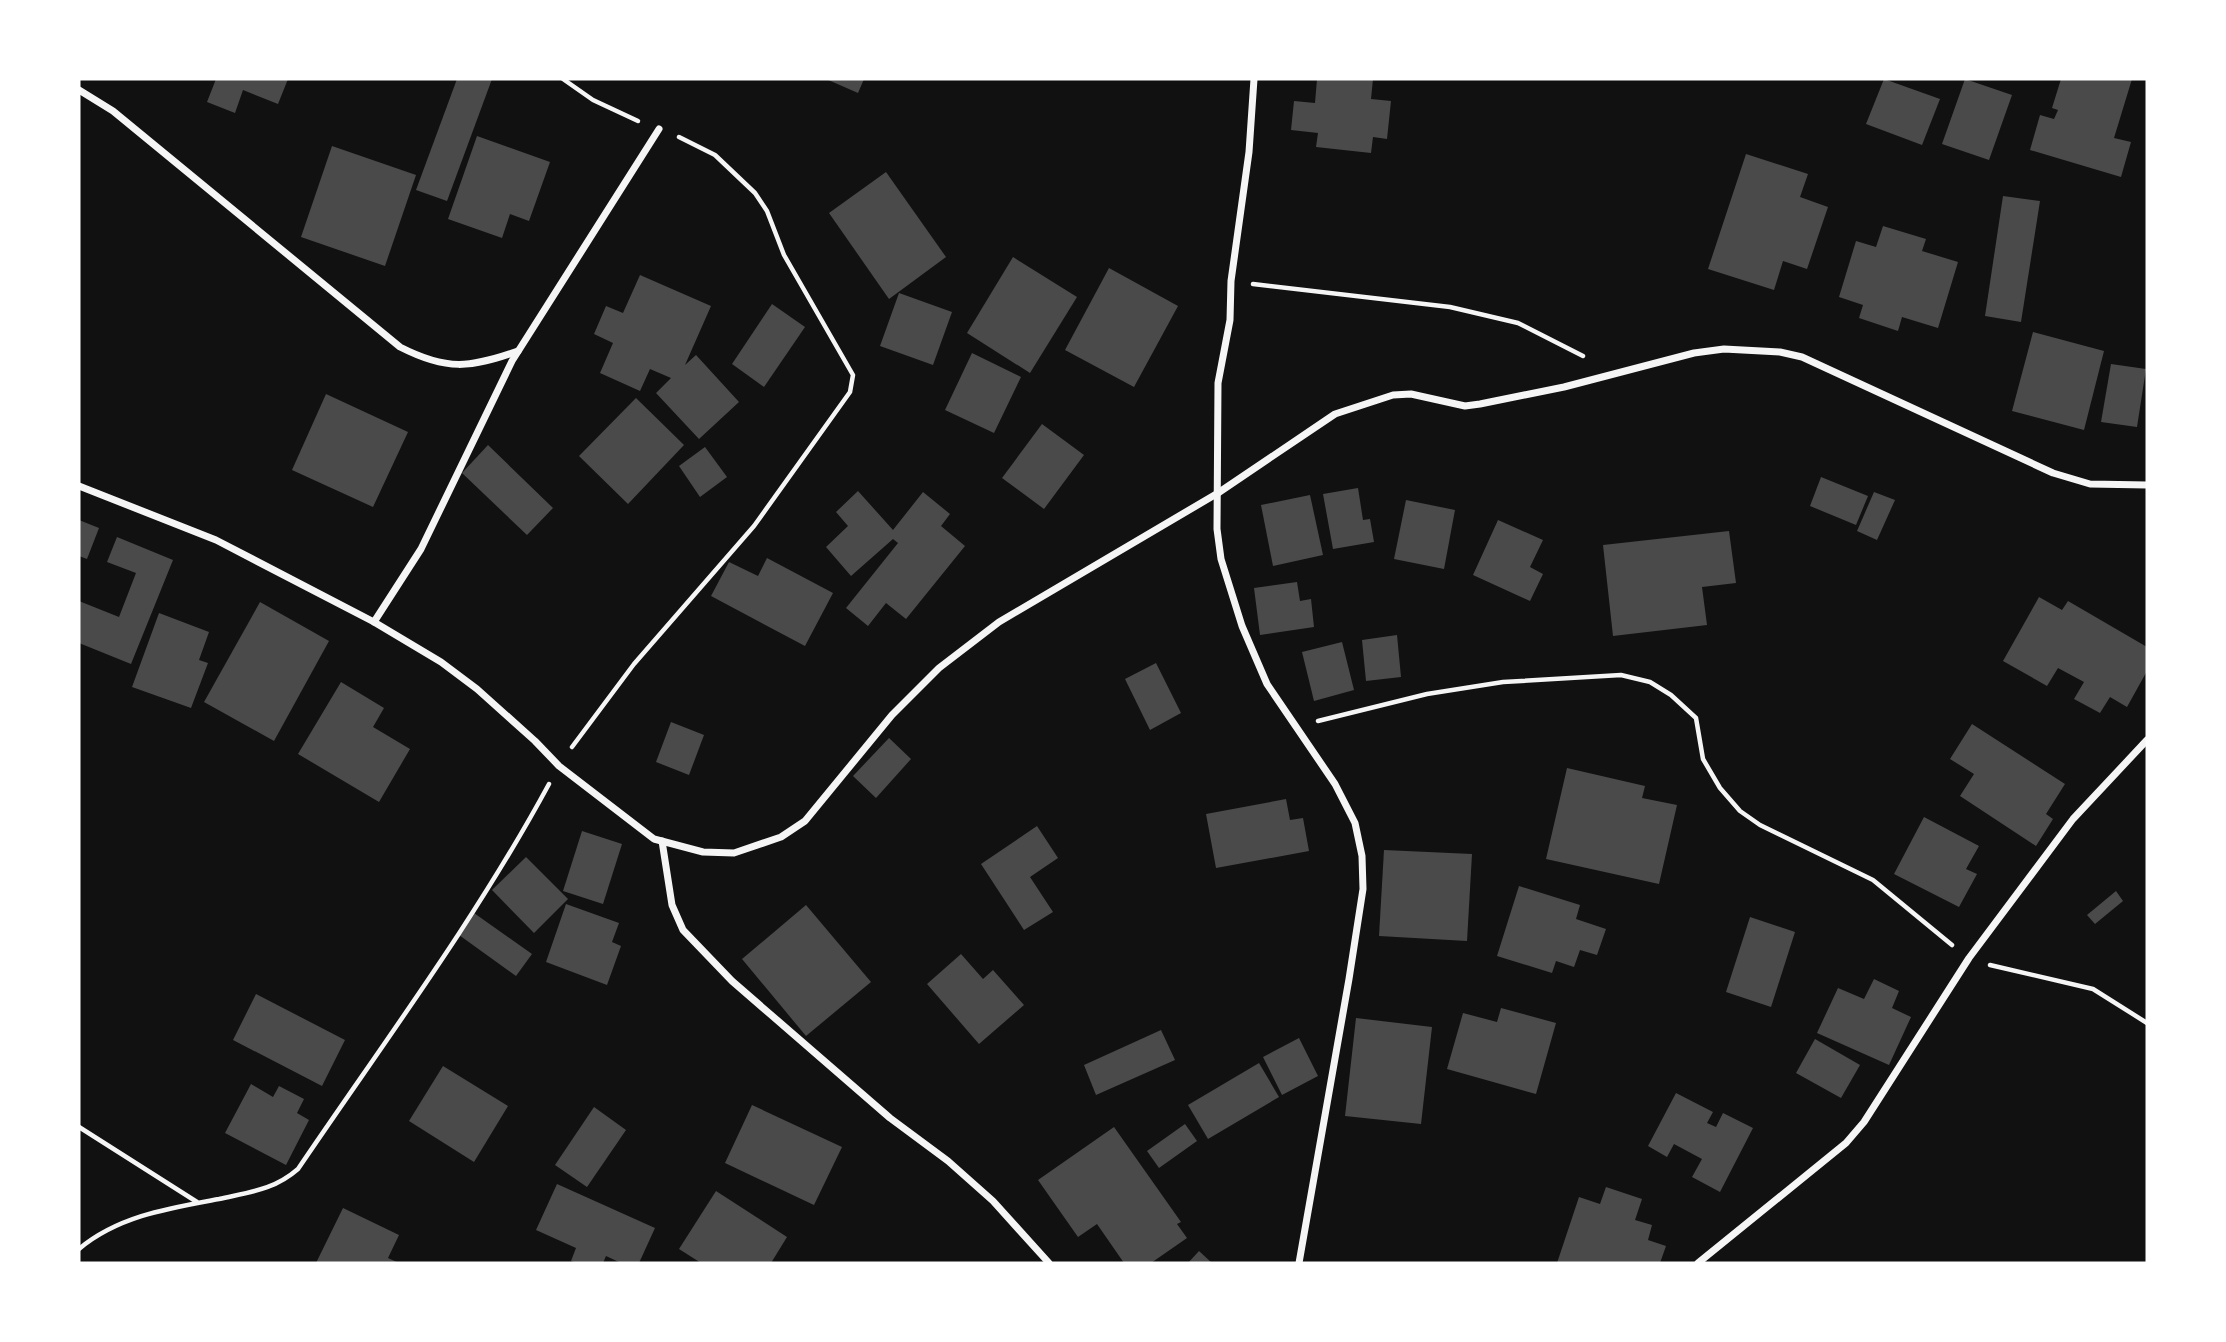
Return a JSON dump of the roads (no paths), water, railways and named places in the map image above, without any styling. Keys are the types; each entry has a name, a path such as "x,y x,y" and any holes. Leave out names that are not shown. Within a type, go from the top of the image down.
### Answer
{"street":[{"path":"1254,79 1249,152 1231,281 1230,320 1218,383 1217,493 1221,559 1242,626 1267,684 1335,783 1355,823 1362,856 1363,889 1336,1063 1299,1263"},
{"path":"79,90 113,111 400,347 423,359 478,365 519,351"},
{"path":"374,622 421,549 519,351 659,129"},
{"path":"79,486 216,540 374,622 461,675 559,766 654,839 703,852 734,853 781,837 805,821 892,715 939,668 999,622 1217,493 1335,414 1373,399 1411,394 1465,406 1553,389 1694,353 1724,349 1780,352 1802,357 2053,473 2090,484 2147,485"},
{"path":"1698,1263 1846,1143 1864,1122 1969,958 2073,819 2147,740"},
{"path":"662,841 672,905 683,930 732,981 890,1118 948,1161 993,1201 1049,1263"}]}
